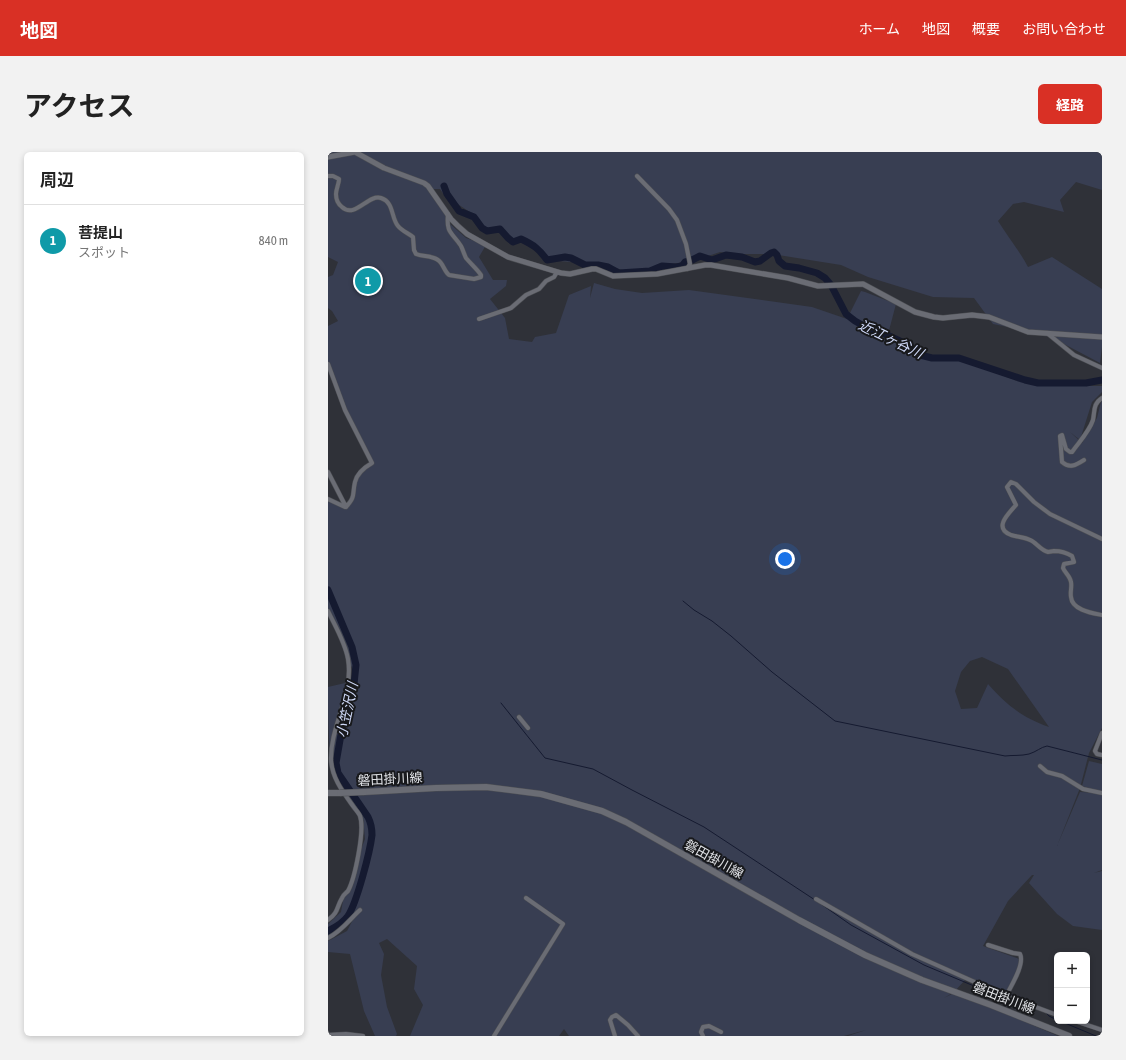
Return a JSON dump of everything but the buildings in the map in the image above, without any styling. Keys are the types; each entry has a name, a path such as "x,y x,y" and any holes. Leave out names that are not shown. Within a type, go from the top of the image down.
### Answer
{"main road":[{"name":"磐田掛川線","path":"328,794 436,788 486,788 540,794 602,811 626,822 799,920 865,955 922,980 1033,1021 1069,1036"}],"street":[{"path":"328,157 355,152 384,168 424,183 428,186 458,226 467,234 508,257 557,272 570,274 592,269 618,276 662,273 705,265 788,278 818,286 863,284 915,312 924,315 944,318 972,315 989,317 1023,330 1102,337"},
{"path":"328,176 333,176 339,179 336,194 338,202 344,209 351,210 374,199 383,199 390,205 397,226 413,237 416,254 438,259 449,275 474,280 481,275 452,236 447,226 448,214"},
{"path":"637,176 669,209 677,220 686,244 690,264 687,269"},
{"path":"479,319 511,308 526,295 539,289 546,280 554,277 557,272"},
{"path":"1047,333 1074,355 1102,368"},
{"path":"328,364 345,410 372,463 357,477 354,497 346,508"},
{"path":"1084,460 1070,467 1066,466 1062,462 1060,436 1062,435 1066,448 1072,452 1089,428 1092,422 1096,403 1102,398"},
{"path":"328,472 346,508"},
{"path":"1102,539 1050,514 1034,502 1016,484 1011,482 1008,485 1007,487 1016,505 1006,515 1002,525 1006,532 1026,538 1048,552 1060,552 1072,556 1074,562 1063,566 1064,571 1070,577 1072,602 1090,612 1102,615"},
{"path":"328,499 346,508"},
{"path":"328,611 344,646 348,659 349,675 347,688 335,730 331,760 332,769 335,780 360,816 362,837 352,881 348,890 341,898 337,912 328,920"},
{"path":"519,717 528,728"},
{"path":"1102,733 1095,751 1097,754 1102,755"},
{"path":"1040,766 1047,772 1062,776 1083,789 1102,792"},
{"path":"494,1036 563,924 526,898"},
{"path":"816,899 912,954 1006,996 1054,1014"},
{"path":"328,938 347,924 360,910"},
{"path":"988,945 1020,954 1022,957 1006,996"},
{"path":"615,1036 610,1020 612,1016 616,1015 628,1024 638,1036"},
{"path":"1084,1024 1102,1030"},
{"path":"703,1036 701,1032 704,1027 709,1026 721,1032"},
{"path":"328,1034 363,1036"}],"shaded area":[{"path":"328,152 1102,152 1102,190 1076,182 1060,200 1064,212 1024,202 1013,204 998,221 1028,267 1052,257 1102,289 1102,347 1100,363 1047,335 993,324 974,298 933,297 868,277 841,265 772,254 738,254 720,252 705,257 688,257 689,260 678,263 657,265 648,269 622,270 607,265 547,260 531,241 513,242 500,229 484,232 473,214 445,196 440,189 430,189 447,213 449,223 466,238 486,245 479,257 493,280 507,280 506,286 490,299 505,318 509,339 532,342 535,337 556,333 569,295 591,286 590,298 594,283 615,289 642,293 689,290 812,307 847,319 861,291 896,304 887,338 924,359 954,359 967,362 1017,381 1075,386 1102,386 1102,392 1092,402 1080,440 1070,432 1082,443 1097,418 1102,401 1102,728 1089,753 1080,788 1057,846 1080,792 1102,793 1102,870 1094,873 1102,871 1102,930 1073,926 1057,914 1029,883 1034,875 1032,875 1008,901 983,946 1022,960 1008,992 966,979 954,992 944,998 956,992 1058,1036 848,1036 866,1030 844,1036 569,1036 564,1029 559,1036 410,1036 423,1005 414,989 417,966 387,939 379,943 384,954 381,975 387,1007 397,1034 396,1036 375,1036 364,1011 350,954 328,952 328,941 347,931 358,910 328,939 328,924 341,912 344,895 350,885 365,839 363,818 340,781 357,793 335,776 331,760 328,687 345,683 355,676 345,649 328,614 328,499 346,507 353,498 357,477 372,463 345,410 328,364 328,326 338,321 332,311 328,308 328,277 333,275 338,262 328,257","holes":["450,227 472,264 471,266 452,236","982,657 1008,669 1049,727 1022,715 988,684 977,708 961,709 955,691 961,672 970,661"]},
{"path":"1089,761 1102,764 1102,792 1082,786"}],"waterway":[{"name":"近江ヶ谷川","path":"444,186 447,194 459,211 474,217 482,228 487,231 500,229 513,242 521,239 526,241 536,248 547,260 565,257 571,258 585,265 608,267 619,273 650,271 662,266 682,266 685,262 700,256 712,260 726,255 742,257 755,262 760,261 774,252 779,261 785,266 817,273 825,278 831,285 846,314 855,321 869,329 902,342 920,355 932,358 959,358 1038,383 1086,383 1102,380"},
{"name":"小笠沢川","path":"328,590 352,647 356,665 354,684 343,723 336,763 338,773 368,817 372,835 363,877 352,909 344,921 328,931"},
{"path":"683,601 712,621 772,672 835,721 1005,756 1029,754 1047,746 1102,760"},
{"path":"501,703 545,758 593,769 704,827 815,900"},
{"path":"821,904 851,925 924,965 993,994 997,994"},
{"path":"1008,994 1023,998 1040,1007"},
{"path":"1046,1013 1054,1018"},
{"path":"1067,1024 1096,1036"}],"place":[{"name":"菩提山","path":"368,281"}]}
